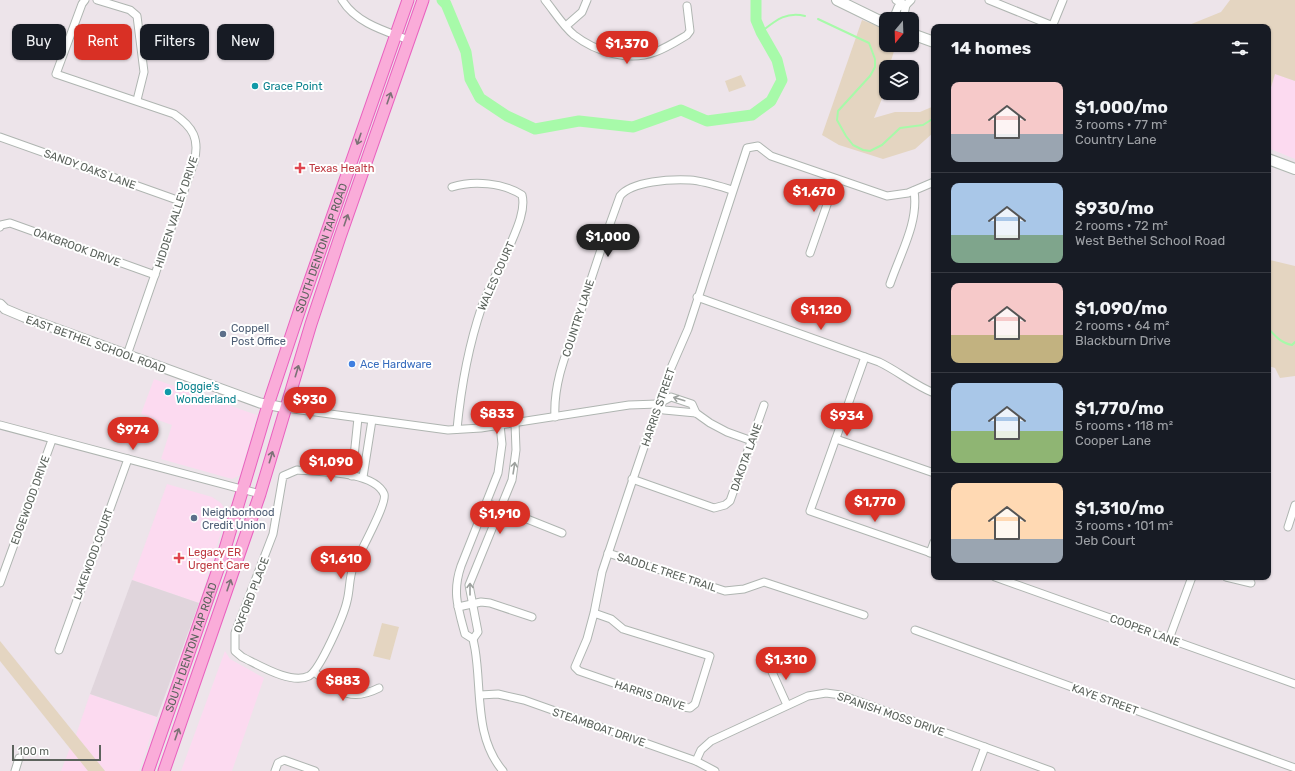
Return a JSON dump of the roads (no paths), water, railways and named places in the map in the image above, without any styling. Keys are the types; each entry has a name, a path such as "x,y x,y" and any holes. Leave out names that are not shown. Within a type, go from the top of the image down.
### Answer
{"main road":[{"name":"SOUTH DENTON TAP ROAD","path":"164,771 260,494 341,235 423,0"},
{"path":"837,0 879,21"},
{"name":"SOUTH DENTON TAP ROAD","path":"148,771 243,489 268,405 327,230 406,5"},
{"path":"919,37 931,41"},
{"path":"352,159 366,163"},
{"path":"1271,160 1295,169"},
{"path":"327,230 341,235"},
{"path":"201,617 216,622"}],"street":[{"name":"HIDDEN VALLEY DRIVE","path":"85,0 82,4 56,74 174,114 186,122 194,133 196,153 127,355"},
{"path":"97,0 130,10 137,16 140,36"},
{"path":"342,0 351,14 409,40"},
{"path":"545,0 574,35 592,47 618,55 638,57 656,52 688,35 690,31 687,6"},
{"path":"566,26 582,12 587,0"},
{"path":"896,0 909,2"},
{"path":"989,0 1046,24"},
{"path":"1054,24 1063,0"},
{"path":"896,12 898,7 909,2"},
{"path":"905,12 909,2"},
{"path":"136,100 144,72 143,60"},
{"name":"SANDY OAKS LANE","path":"0,137 180,201"},
{"name":"HARRIS STREET","path":"575,667 587,639 602,572 632,479 671,368 688,329 697,297 747,148 758,146 771,156 836,180"},
{"name":"COUNTRY LANE","path":"555,417 554,403 558,379 620,196 625,190 632,186 675,180 691,180 732,190"},
{"path":"810,253 836,180 887,196 908,193 931,183"},
{"name":"WALES COURT","path":"452,187 464,183 487,184 516,191 522,195 524,202 513,238 483,305 471,341 462,381 457,429"},
{"path":"890,284 913,219 915,201 914,191"},
{"name":"OAKBROOK DRIVE","path":"0,227 1,225 10,223 155,275"},
{"path":"697,297 865,357 894,369 918,387 931,392"},
{"name":"EAST BETHEL SCHOOL ROAD","path":"0,304 19,316 268,405 286,408"},
{"path":"865,357 810,511 931,554"},
{"path":"286,408 438,429 457,429 500,425 629,405 658,404 671,396 692,404 696,413"},
{"path":"658,404 664,410 696,413 710,423 727,432 752,441"},
{"name":"DAKOTA LANE","path":"632,479 714,508 720,507 730,501 764,405"},
{"path":"358,418 352,476 363,477 378,486 385,495 385,504 365,541 352,570 348,601 338,626 312,674 351,696 365,695 379,688"},
{"path":"363,477 372,420"},
{"path":"503,771 488,746 483,731 473,639 478,632 469,585 512,480 515,467 516,450 515,423"},
{"path":"0,425 260,494"},
{"path":"473,639 465,634 458,607 456,580 498,473 502,444 500,425"},
{"path":"836,439 931,472"},
{"name":"EDGEWOOD DRIVE","path":"0,583 52,440"},
{"name":"LAKEWOOD COURT","path":"60,650 128,459"},
{"name":"OXFORD PLACE","path":"312,674 293,679 242,657 235,651 234,642 239,620 273,534 283,476 297,470 352,476"},
{"path":"487,503 562,533"},
{"path":"1288,527 1295,505"},
{"name":"SADDLE TREE TRAIL","path":"608,553 725,591 733,592 764,582 864,615"},
{"name":"COOPER LANE","path":"1004,580 1295,684"},
{"path":"1169,639 1191,580"},
{"path":"1238,580 1251,583"},
{"path":"458,607 472,604 490,603 532,617"},
{"name":"HARRIS DRIVE","path":"575,667 579,670 683,707 690,708 695,704 710,656 623,629 611,619 594,613"},
{"name":"KAYE STREET","path":"914,630 1295,768"},
{"path":"768,663 788,705"},
{"name":"SPANISH MOSS DRIVE","path":"696,761 701,750 711,741 808,696 826,693 841,695 1051,771"},
{"name":"STEAMBOAT DRIVE","path":"480,695 498,694 524,700 696,761 715,771"},
{"path":"976,771 985,747"},
{"path":"15,771 19,758"},
{"path":"275,771 278,763 284,760 315,771"}],"waterway":[{"path":"442,0 446,4 466,52 470,79 480,98 507,116 535,129 579,121 633,127 681,110 707,121 752,115 771,101 782,80 777,60 756,20 756,0"},
{"path":"761,32 786,16 805,16"},
{"path":"818,19 869,43 875,59 875,67 870,76 838,111 837,120 853,145 863,150 870,151 882,145 900,128 923,125 931,120"},
{"path":"1271,331 1285,343 1292,345 1295,342"}],"place":[{"name":"Grace Point","path":"255,86"},
{"name":"Texas Health","path":"300,168"},
{"name":"Coppell Post Office","path":"223,334"},
{"name":"Ace Hardware","path":"352,364"},
{"name":"Doggie's Wonderland","path":"168,392"},
{"name":"Neighborhood Credit Union","path":"194,518"},
{"name":"Legacy ER Urgent Care","path":"179,558"}]}
